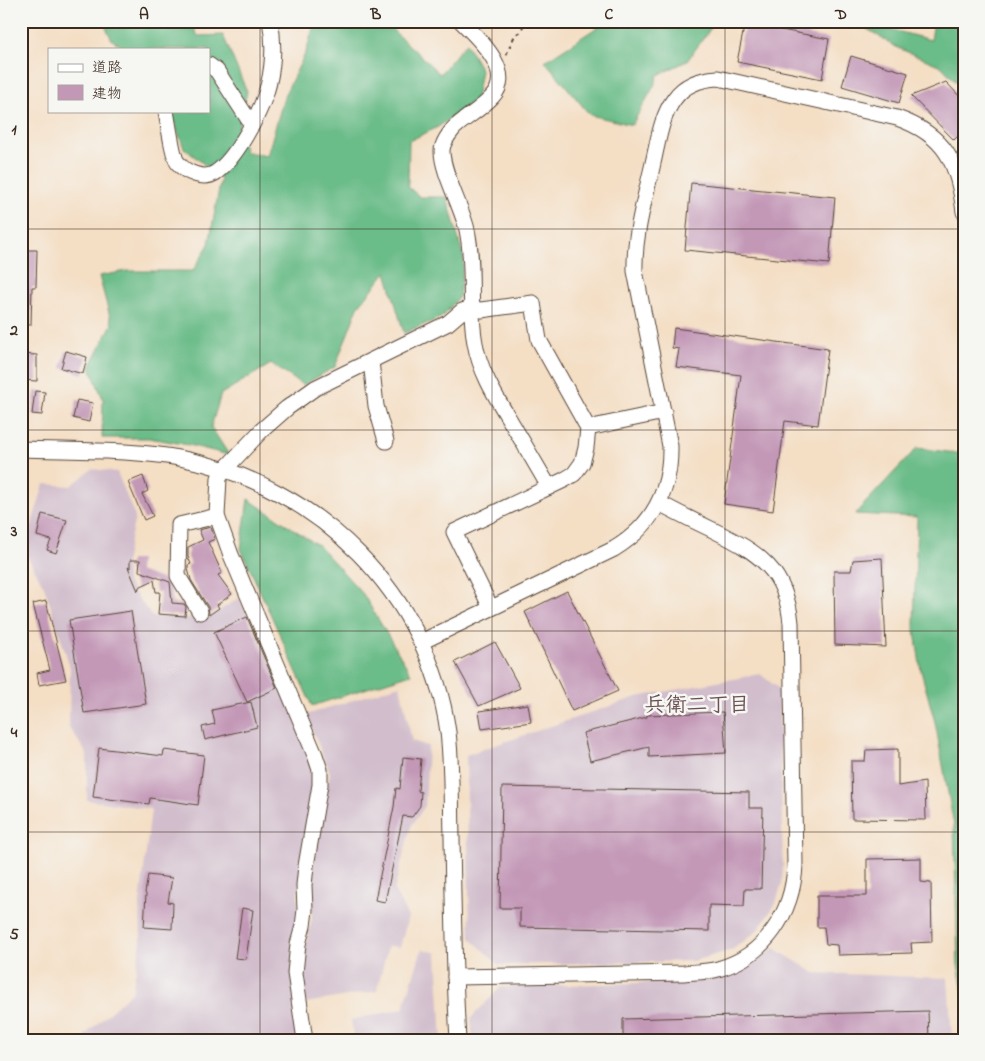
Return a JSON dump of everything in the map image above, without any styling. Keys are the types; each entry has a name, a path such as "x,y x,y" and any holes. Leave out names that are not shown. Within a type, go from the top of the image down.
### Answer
{"street":[{"path":"166,112 176,162 187,171 199,175 214,174 226,164 252,125 266,92 274,47 270,21"},
{"path":"461,21 490,53 499,77 498,88 493,96 450,132 442,148 443,161 467,229 471,251 471,308 475,344 489,385 550,487"},
{"path":"210,66 218,71 252,125"},
{"path":"421,642 620,546 633,536 659,504 670,458 664,412 635,271 635,246 638,224 664,120 673,100 683,89 700,80 718,78 897,118 916,125 943,147 953,164 960,182 964,212"},
{"path":"305,1040 295,973 298,944 305,910 304,884 320,785 320,770 316,755 231,555 217,516 219,478 225,469 262,430 287,408 315,388 448,323 462,311 471,308 481,310 533,303 539,340 588,428 586,448 582,463 574,474 454,532 491,608"},
{"path":"371,361 376,406 386,441"},
{"path":"588,428 664,412"},
{"path":"21,449 148,454 182,458 225,469 274,490 316,515 348,542 392,592 421,642 438,688 448,732 458,1040"},
{"path":"455,977 716,970 753,953 773,931 787,907 795,880 795,865 791,624 786,595 780,582 755,553 742,544 659,504"},
{"path":"200,612 178,576 179,525 217,516"}],"path":[{"path":"496,65 502,63 515,35 520,32 526,21"}],"shaded area":[{"path":"92,469 117,472 135,517 126,558 127,582 152,617 208,618 239,598 284,690 316,772 298,893 299,1040 85,1040 84,1036 132,992 141,942 140,903 151,809 87,800 87,754 69,727 70,667 44,586 24,551 44,484 71,486"},
{"path":"760,674 779,689 783,867 782,884 775,905 757,931 732,950 693,961 499,965 470,938 466,755 637,697"},
{"path":"400,685 412,741 428,746 425,806 411,826 394,890 408,917 400,947 388,946 377,991 306,1003 301,966 312,918 311,884 316,844 330,773 306,715"},
{"path":"774,948 815,973 948,978 952,1040 473,1040 471,1018 501,987 704,981 731,974 753,963"},
{"path":"422,949 437,953 442,1040 354,1040 351,1020 403,1009"}],"green space":[{"path":"103,21 190,21 198,36 223,35 247,92 238,128 246,152 267,156 285,94 306,52 315,21 383,21 440,74 466,43 481,70 476,99 438,127 409,141 408,187 420,197 447,197 464,259 459,297 442,317 404,333 386,272 358,307 335,367 303,385 271,364 221,394 211,427 229,455 149,438 102,438 103,399 90,367 112,324 99,276 127,271 193,271 209,244 221,178 184,148 170,112 210,112 210,48 124,48 112,40"},
{"path":"607,21 716,21 687,61 658,75 654,86 632,125 590,115 545,61"},
{"path":"843,21 871,21 870,24 931,40 934,21 964,21 964,90 941,66 898,48 864,27"},
{"path":"917,448 964,454 964,999 958,964 954,825 935,722 921,671 914,625 917,517 855,514"},
{"path":"248,499 319,546 363,594 411,674 312,706 241,549"}],"building":[{"path":"745,23 829,39 822,79 737,62"},
{"path":"851,56 908,73 899,103 842,86"},
{"path":"946,82 964,101 964,130 954,140 911,96"},
{"path":"691,183 835,197 829,264 685,250"},
{"path":"23,250 37,250 36,287 32,287 31,325 21,324"},
{"path":"674,328 828,349 818,425 785,421 773,511 724,504 741,375 676,367 679,349 672,348"},
{"path":"66,351 87,357 83,374 61,368"},
{"path":"21,354 37,355 37,381 21,380"},
{"path":"35,391 45,392 42,415 32,414"},
{"path":"77,400 93,403 89,422 73,418"},
{"path":"143,476 148,491 142,494 153,516 144,520 128,482"},
{"path":"42,514 67,520 56,553 47,550 51,540 37,536"},
{"path":"211,527 215,539 208,542 222,573 218,575 232,594 217,605 219,608 209,615 208,607 191,580 188,569 188,565 191,564 188,557 188,547 203,540 199,530"},
{"path":"882,558 886,647 835,645 834,571 851,571 853,560"},
{"path":"130,560 140,560 139,571 170,582 172,603 184,604 186,607 185,616 158,614 160,592 156,592 154,580 139,587 138,591 128,567 130,568"},
{"path":"567,591 618,691 572,711 525,612"},
{"path":"46,601 66,680 39,685 37,673 50,670 33,604"},
{"path":"131,611 146,704 84,713 69,620"},
{"path":"247,617 277,688 247,702 214,632"},
{"path":"495,642 520,688 479,706 455,662"},
{"path":"251,702 257,727 205,740 202,727 215,724 212,710"},
{"path":"528,704 531,722 482,729 479,711"},
{"path":"723,712 726,753 649,757 649,747 590,761 583,733 647,717 647,715"},
{"path":"99,748 163,756 164,750 204,755 198,805 150,798 149,804 93,797"},
{"path":"898,749 898,786 925,782 926,820 852,819 851,761 865,761 866,750"},
{"path":"403,757 421,759 418,791 421,792 420,806 412,817 403,816 385,902 375,900 394,807 396,788 400,789"},
{"path":"502,787 749,792 749,808 763,808 761,889 745,889 744,906 709,905 709,931 520,927 520,908 500,908"},
{"path":"921,858 921,882 931,883 932,942 911,943 912,953 838,955 837,945 826,944 824,927 817,927 817,896 867,896 867,859"},
{"path":"148,875 172,878 168,902 173,903 172,929 144,927 145,893"},
{"path":"242,908 253,910 246,959 235,958"},
{"path":"928,1011 929,1040 623,1040 623,1019"}],"district":[{"name":"兵衛二丁目","path":"697,706"}]}
